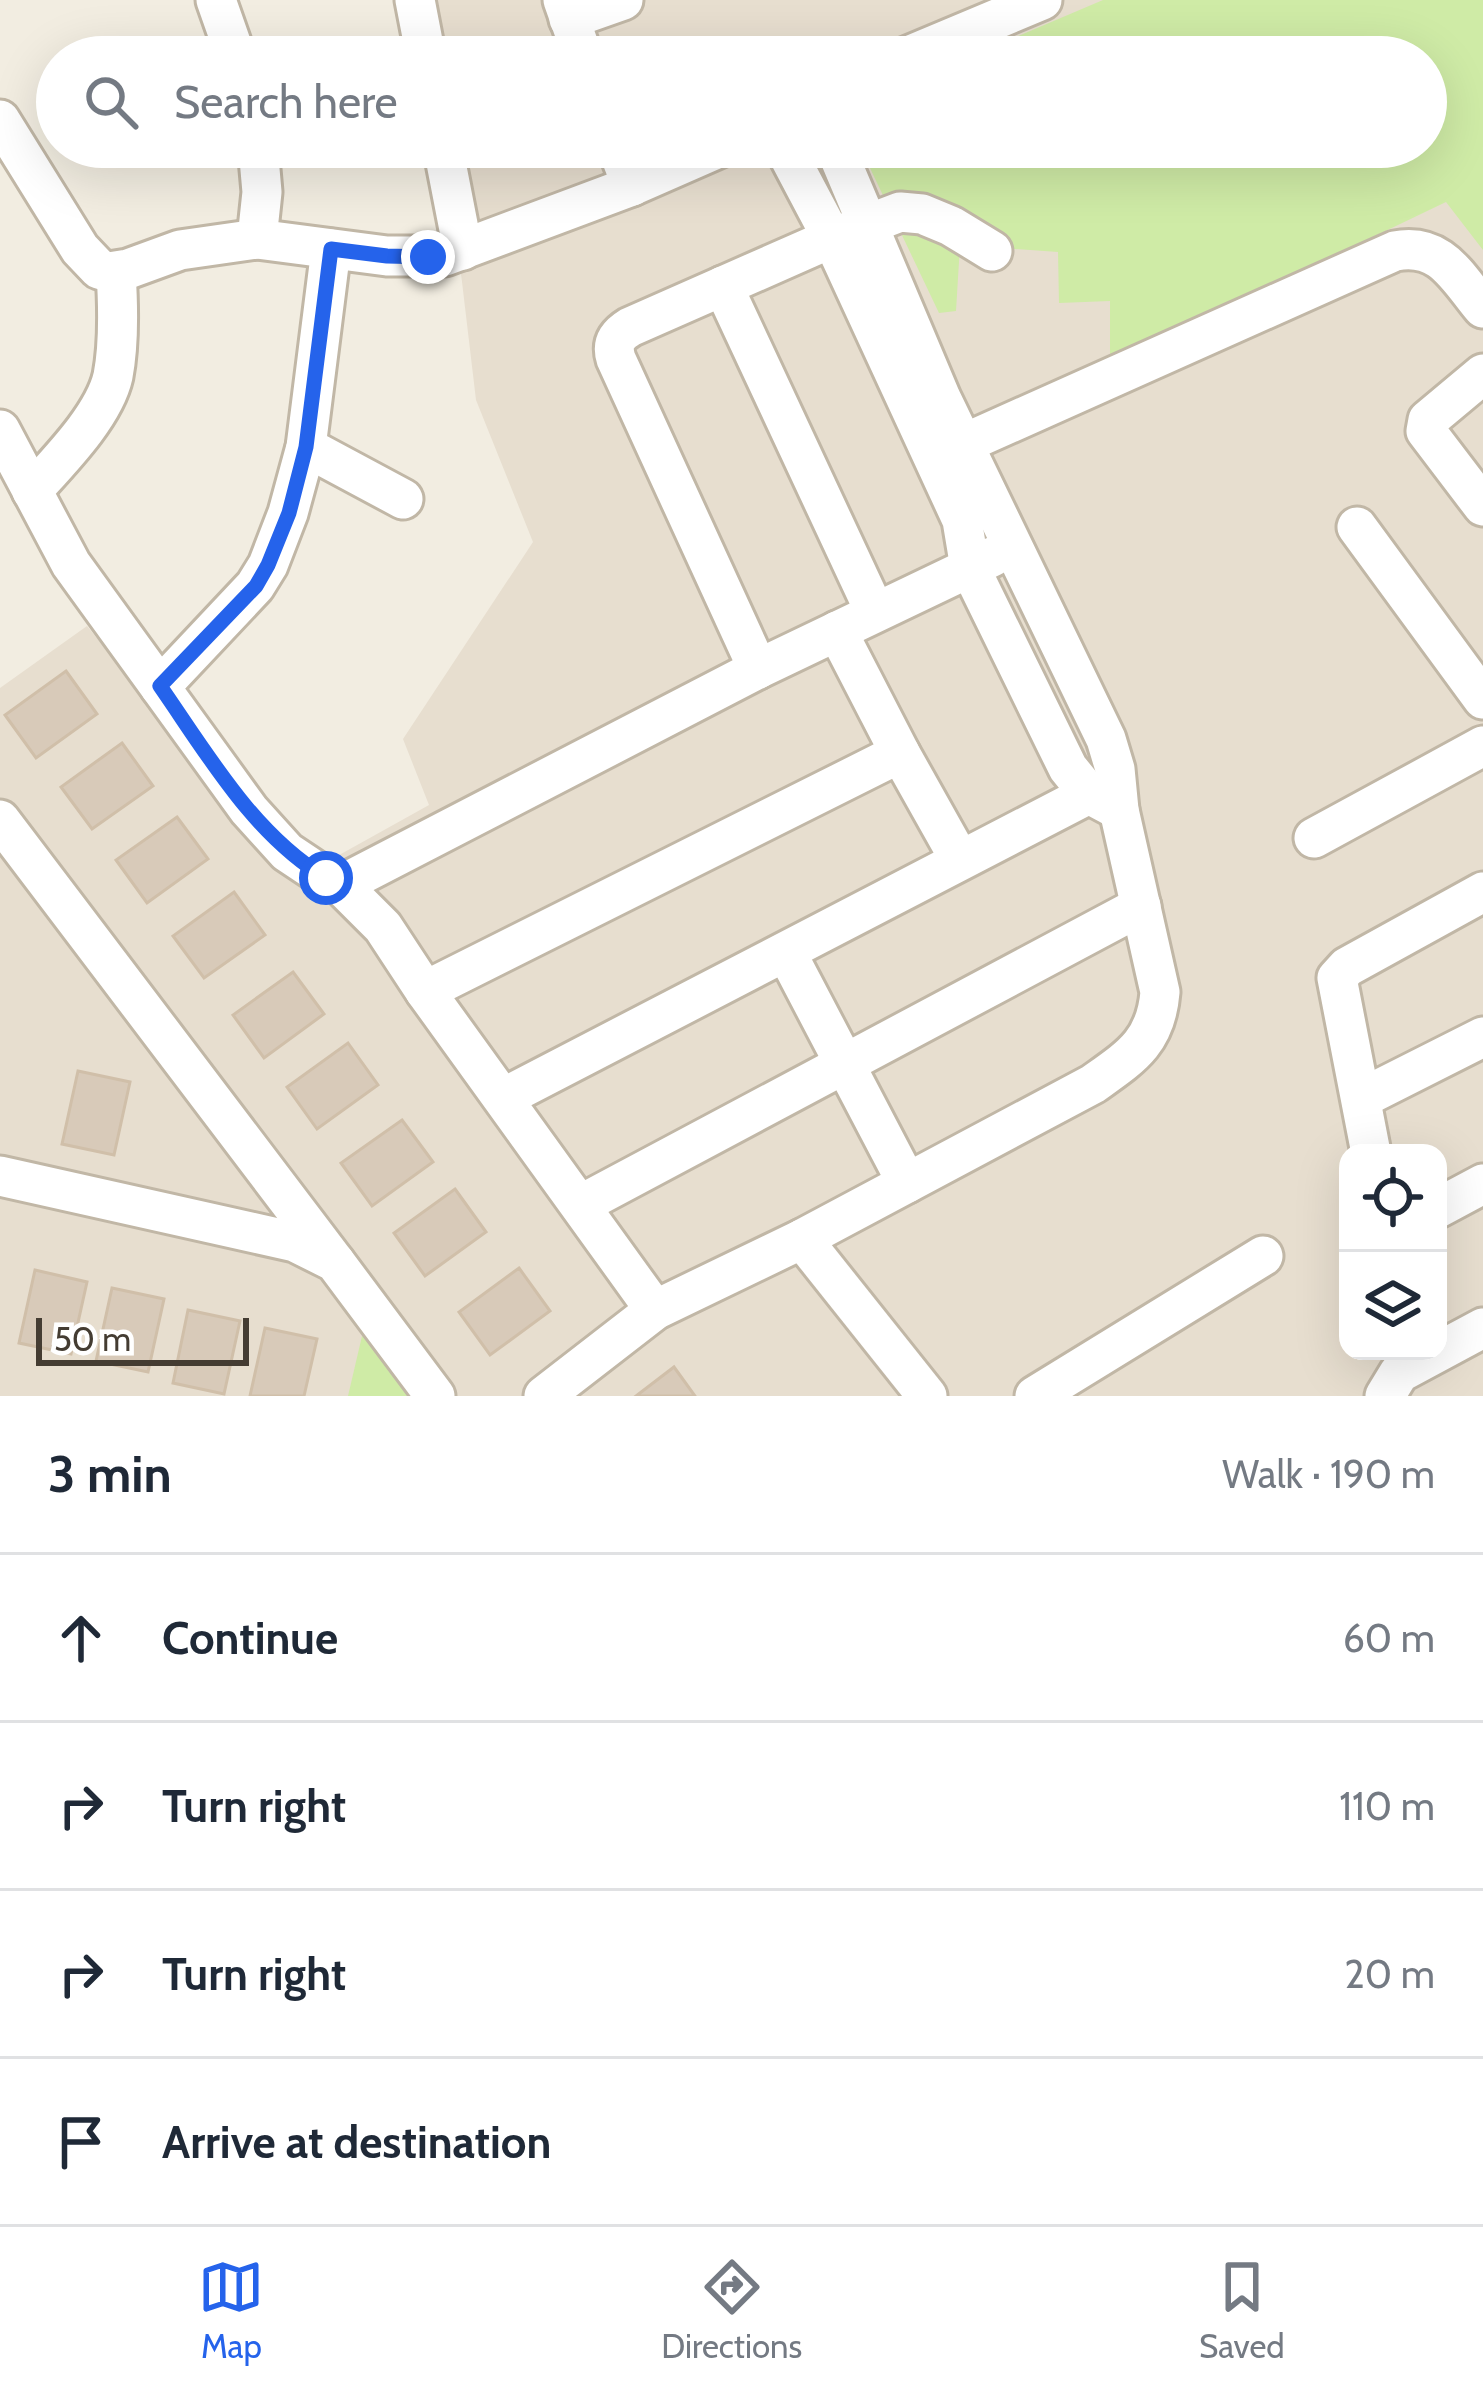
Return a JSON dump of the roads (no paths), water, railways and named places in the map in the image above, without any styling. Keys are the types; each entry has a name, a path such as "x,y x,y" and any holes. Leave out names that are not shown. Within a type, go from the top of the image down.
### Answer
{"street":[{"path":"216,0 229,36"},
{"path":"415,0 422,36"},
{"path":"566,10 622,0"},
{"path":"956,36 1042,0"},
{"path":"0,119 80,249 99,269 116,272 180,250 257,239 387,256 445,256 673,168"},
{"path":"257,239 260,168"},
{"path":"447,168 463,250"},
{"path":"625,168 632,186"},
{"path":"544,1396 656,1310 802,1239 1093,1084 1136,1052 1148,1038 1159,1011 1160,992 1141,906 1104,802 1068,768 970,568 962,520 795,168"},
{"path":"502,1098 960,860 1104,802 1115,769 1106,739 963,444 844,168"},
{"path":"758,670 613,350 619,334 900,212 922,214 951,226 992,251"},
{"path":"963,444 1395,251 1410,248 1437,256 1483,308"},
{"path":"160,686 256,586 289,513 306,447 331,249"},
{"path":"32,491 100,405 112,378 116,272"},
{"path":"723,286 875,612"},
{"path":"1483,374 1428,420 1426,430 1483,506"},
{"path":"0,430 70,564 249,810 287,852 341,885 383,927 656,1310"},
{"path":"306,447 403,499"},
{"path":"1357,527 1483,699"},
{"path":"341,885 758,670 1013,547"},
{"path":"837,631 960,860"},
{"path":"1314,838 1483,746"},
{"path":"425,991 900,753"},
{"path":"0,820 435,1396"},
{"path":"1370,1144 1337,978 1347,967 1483,892"},
{"path":"580,1205 1141,906"},
{"path":"786,952 907,1183"},
{"path":"1362,1098 1483,1037"},
{"path":"0,1176 295,1242 335,1262"},
{"path":"1447,1203 1483,1184"},
{"path":"802,1239 927,1396"},
{"path":"1035,1396 1262,1256"},
{"path":"1385,1396 1399,1373 1483,1328"}]}
